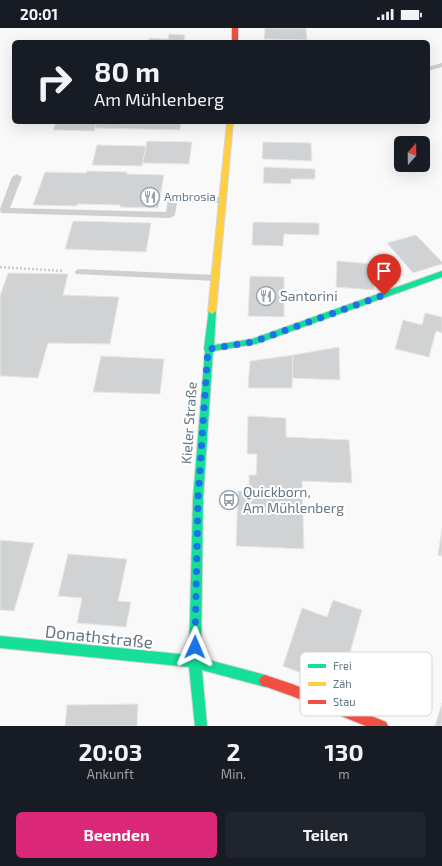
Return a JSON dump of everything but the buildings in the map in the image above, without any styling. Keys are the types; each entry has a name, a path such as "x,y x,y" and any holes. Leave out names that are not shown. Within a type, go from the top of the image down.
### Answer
{"main road":[{"path":"235,28 235,40"},
{"name":"Kieler Straße","path":"201,726 195,662 198,499 208,349 230,124"},
{"path":"208,349 253,342 442,274"},
{"name":"Donathstraße","path":"0,642 195,662 251,677 300,693"},
{"name":"Donathstraße","path":"357,716 382,726"}],"lane":[{"path":"430,68 442,64"},
{"path":"17,177 4,211 170,216 173,199 222,200"},
{"path":"80,272 215,278"}],"path":[{"path":"0,267 80,272"}],"traffic: fast":[{"path":"208,349 253,342 442,274"},
{"path":"201,726 195,662 198,499 212,311"},
{"path":"0,642 195,662 265,681"}],"traffic: slow":[{"path":"212,311 230,124"}],"traffic: jam":[{"path":"235,28 235,40"},
{"path":"265,681 300,693"},
{"path":"357,716 382,726"}],"place":[{"name":"Ambrosia","path":"150,197"},
{"name":"Santorini","path":"266,296"},
{"name":"Quickborn, Am Mühlenberg","path":"229,500"}],"route":[{"path":"195,647 198,499 208,349 253,342 384,295"}]}
